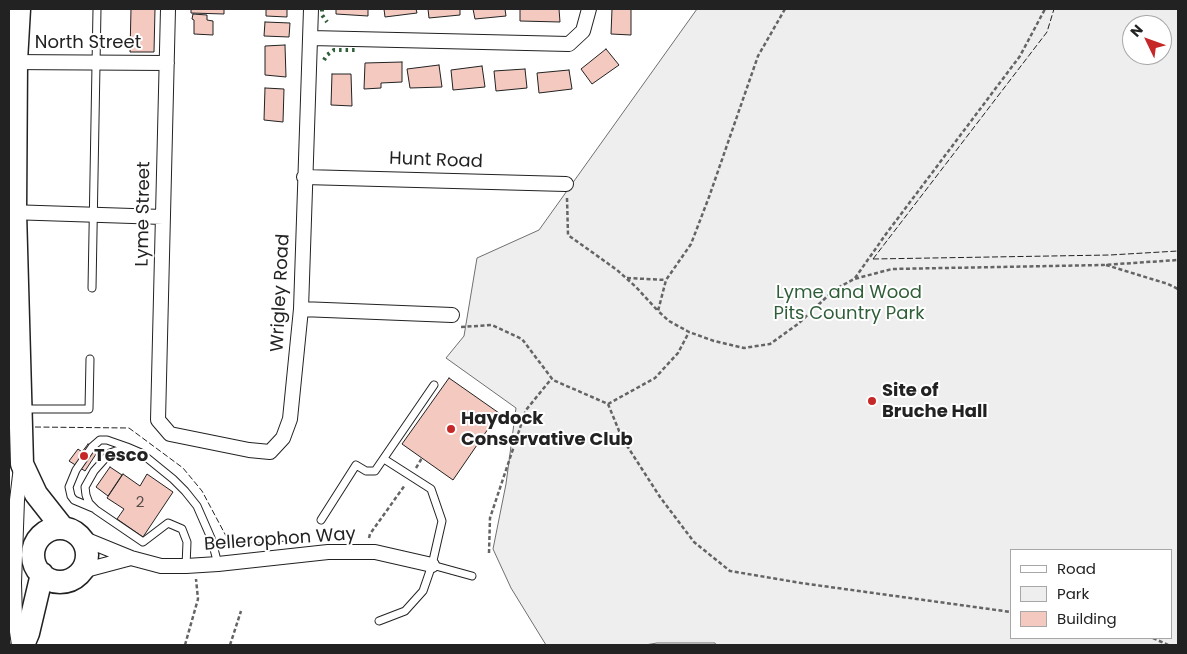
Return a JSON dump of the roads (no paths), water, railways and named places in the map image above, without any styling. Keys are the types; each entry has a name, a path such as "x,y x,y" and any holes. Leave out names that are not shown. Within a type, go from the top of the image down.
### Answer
{"main road":[{"path":"19,9 12,62 12,212 13,309 22,464 36,494 62,527"},
{"path":"36,494 39,537"},
{"path":"23,641 86,563 88,554 82,538 70,529 54,528 39,537 33,552 37,568 42,574 58,582 74,576"},
{"path":"23,641 42,574"}],"street":[{"name":"Lyme Street","path":"158,420 168,9"},
{"name":"Wrigley Road","path":"158,420 170,434 249,450 270,452 283,438 290,419 301,309 311,9"},
{"path":"311,38 569,44 583,32 590,9"},
{"name":"North Street","path":"12,62 167,63"},
{"name":"Hunt Road","path":"304,176 566,184"},
{"path":"12,212 163,217"},
{"path":"301,309 452,315"},
{"path":"22,464 17,500 14,583 15,618 23,641"},
{"name":"Bellerophon Way","path":"82,538 131,558 161,566 218,564 328,552 375,552 432,565"},
{"name":"Bellerophon Way","path":"74,576 131,558"}],"lane":[{"path":"92,288 97,9"},
{"path":"20,409 89,409 90,359"},
{"path":"321,520 356,466 366,471 376,471 434,385"},
{"path":"190,566 187,542 182,529 168,523 143,542 96,510 74,500 70,496 69,487 76,470 92,447 100,440 107,440 141,453 173,479 197,506 211,538 218,564"},
{"path":"96,510 86,495 85,487 94,471 110,453 127,447"},
{"path":"379,621 404,611 423,591 432,565 442,521 431,489 384,459"},
{"path":"432,565 472,576"}],"place":[{"name":"Site of Bruche Hall","path":"872,401"},
{"name":"Haydock Conservative Club","path":"451,429"},
{"name":"Tesco","path":"84,456"}],"park label":[{"name":"Lyme and Wood Pits Country Park","path":"849,303"}]}
